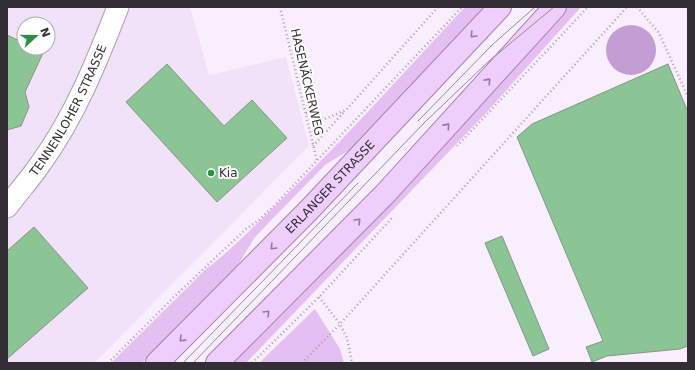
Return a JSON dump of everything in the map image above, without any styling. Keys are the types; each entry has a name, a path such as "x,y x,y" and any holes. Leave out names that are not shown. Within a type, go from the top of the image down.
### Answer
{"main road":[{"name":"ERLANGER STRASSE","path":"157,363 308,211 500,7"},
{"path":"217,363 385,194 555,7"}],"street":[{"name":"TENNENLOHER STRASSE","path":"7,207 42,163 75,106 98,60 118,7"}],"path":[{"name":"HASENÄCKERWEG","path":"280,7 317,161"},
{"path":"313,146 438,7"},
{"path":"108,363 179,292 246,229 264,216 462,7"},
{"path":"302,363 340,324 627,7"},
{"path":"637,7 659,33 688,97"},
{"path":"306,113 325,119 346,110"},
{"path":"319,297 340,324 347,338 352,363"}],"shaded area":[{"path":"7,7 190,7 209,75 286,57 309,146 94,363 7,363"},
{"path":"465,7 485,7 351,149 325,165 255,237 233,273 144,361 141,363 111,363 206,269 235,245 304,178 351,130"},
{"path":"565,7 581,7 485,114 246,363 226,363"},
{"path":"631,25 645,29 652,36 656,50 652,64 645,71 631,75 617,71 610,64 606,50 610,36 617,29"},
{"path":"315,309 340,349 344,363 259,363"}],"building":[{"path":"7,35 16,39 16,56 42,56 25,92 29,107 21,126 7,130"},
{"path":"167,64 224,126 252,100 287,138 217,202 126,102"},
{"path":"668,64 688,112 688,346 680,349 607,356 592,362 586,347 603,341 517,137 532,124"},
{"path":"34,227 88,288 7,359 7,251"},
{"path":"502,236 549,349 533,356 485,243"}],"tram line":[{"path":"418,121 492,45 535,7"},
{"path":"193,363 425,122 489,61 554,7"},
{"path":"183,363 358,183"}],"place":[{"name":"Kia","path":"211,173"}]}
